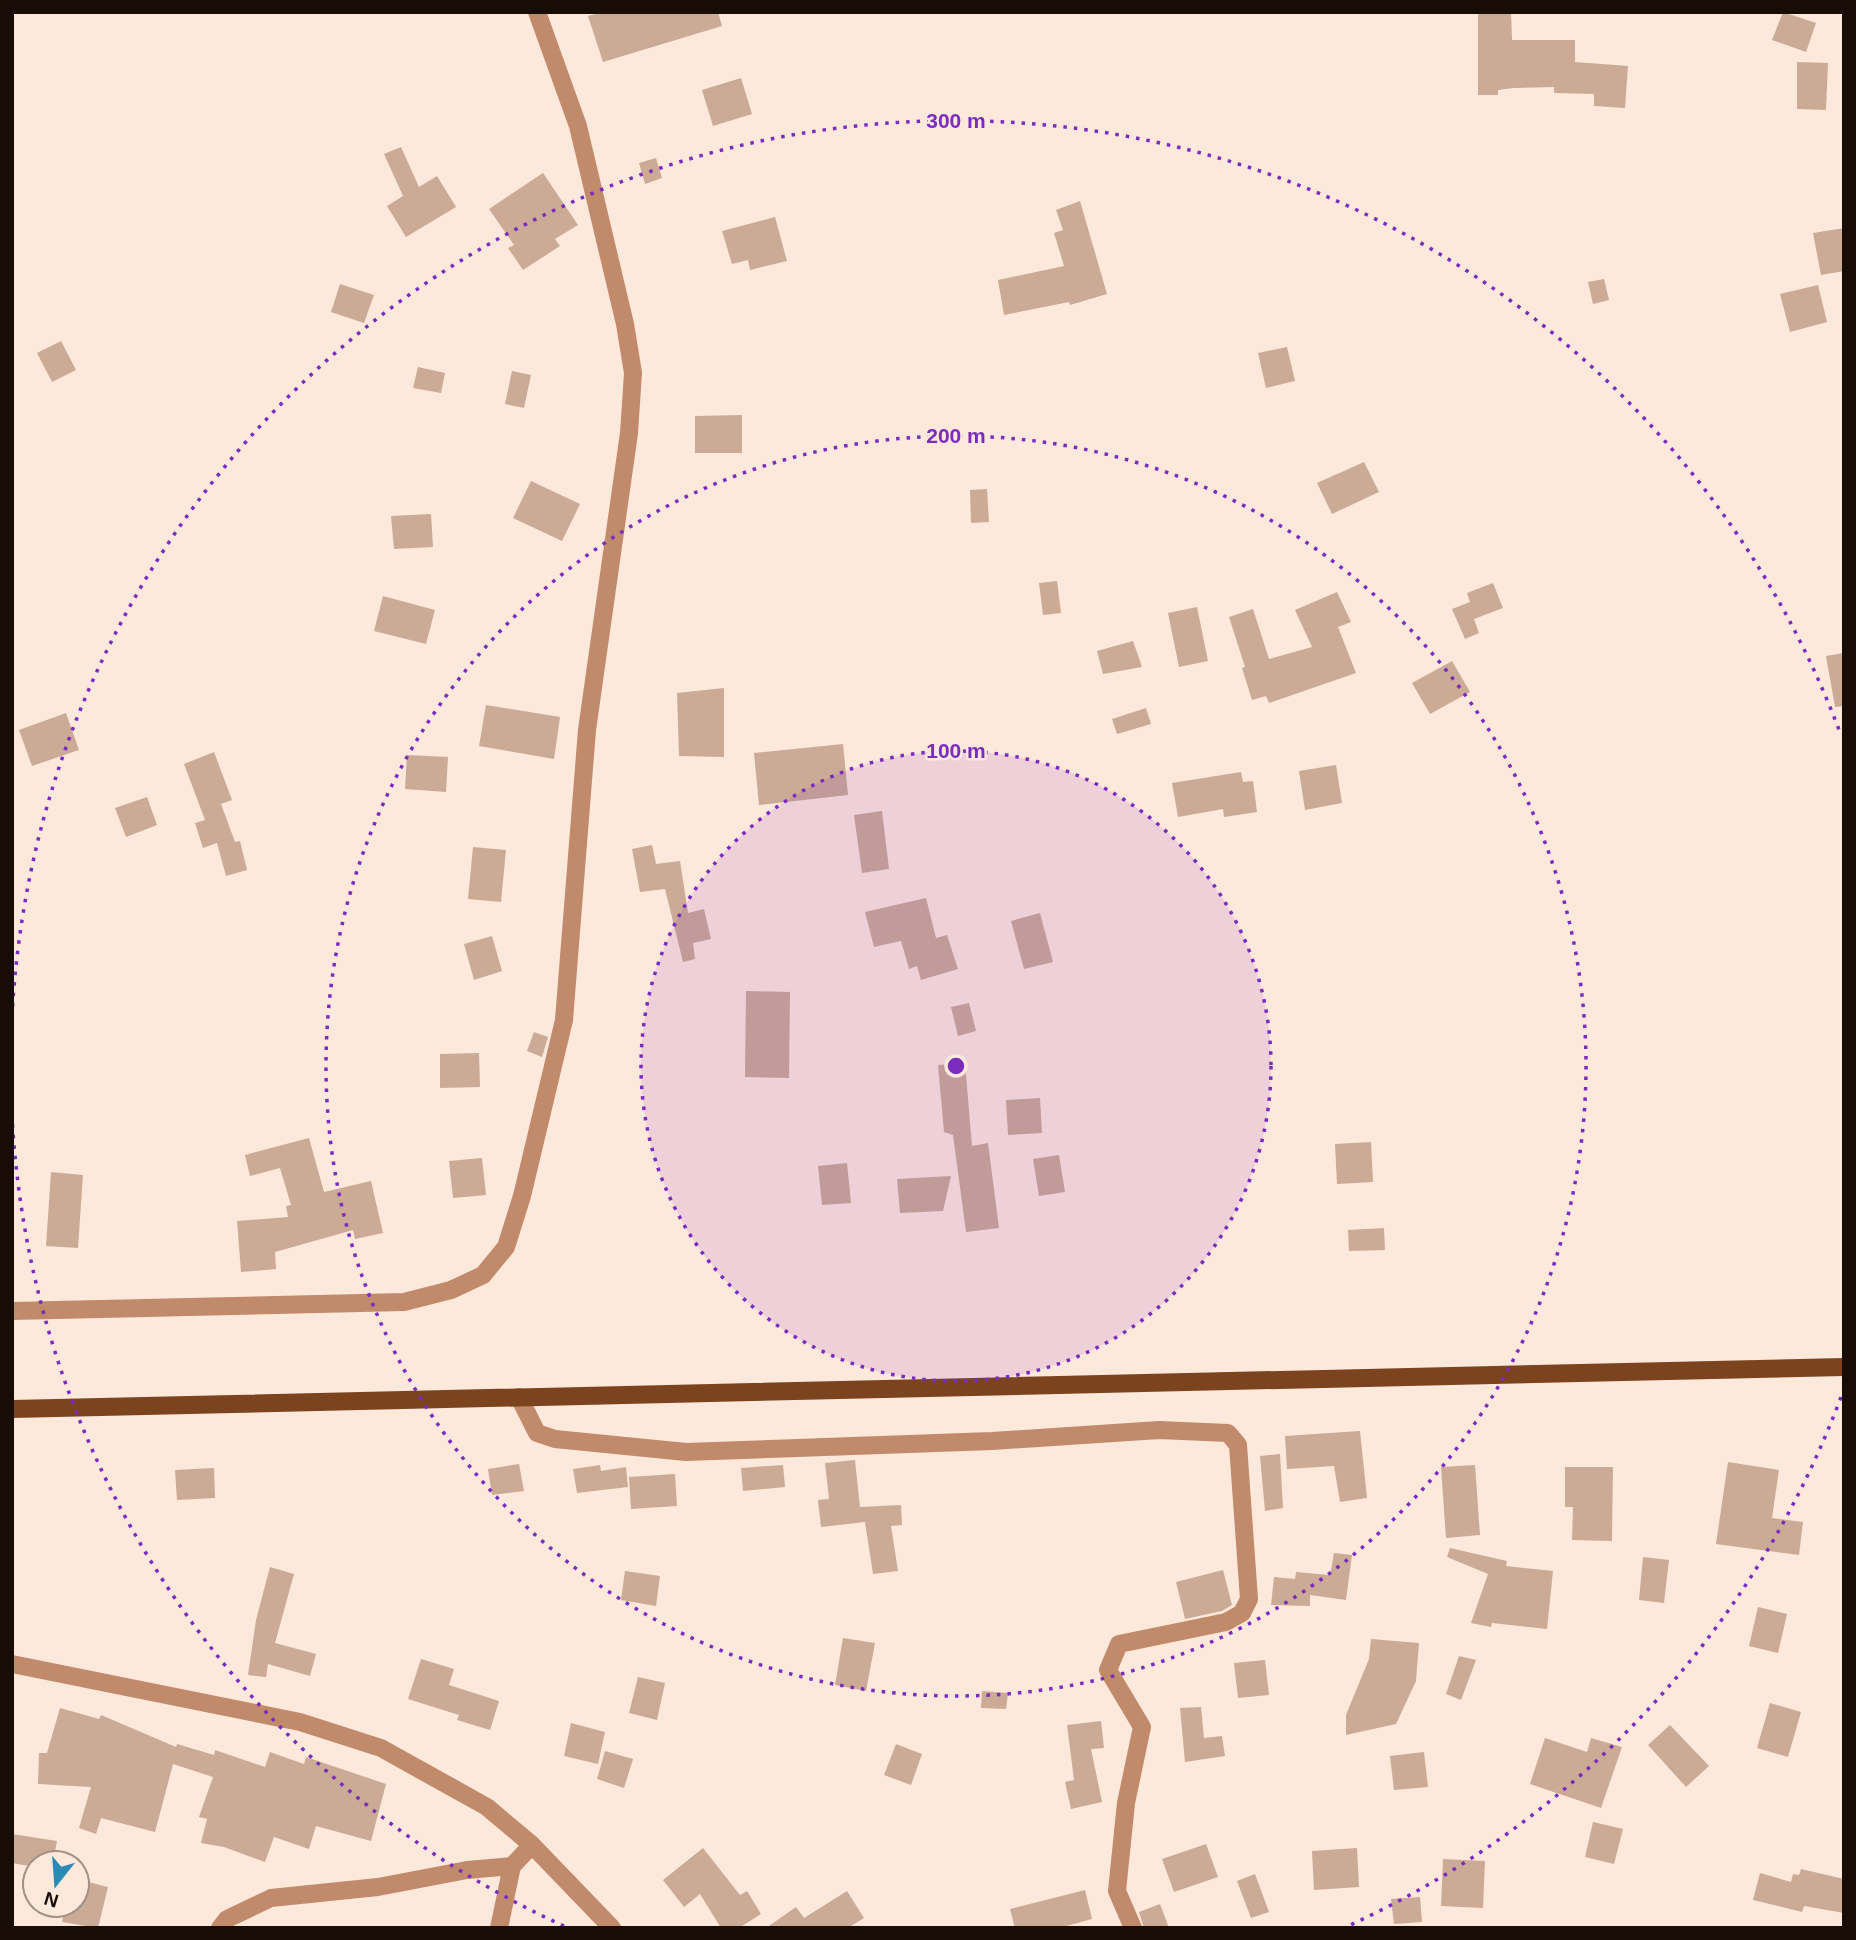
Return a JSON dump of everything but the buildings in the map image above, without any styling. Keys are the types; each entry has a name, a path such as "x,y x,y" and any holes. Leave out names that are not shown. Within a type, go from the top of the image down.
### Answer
{"main road":[{"path":"12,1409 1844,1367"}],"street":[{"path":"12,1311 404,1302 451,1290 483,1275 506,1247 522,1196 564,1020 587,730 629,433 633,373 625,324 578,126 537,12"},
{"path":"519,1397 537,1433 555,1439 686,1452 992,1441 1160,1430 1228,1433 1238,1445 1249,1599 1242,1613 1226,1622 1119,1644 1108,1670 1142,1727 1126,1803 1117,1891 1133,1928"},
{"path":"12,1664 300,1723 381,1748 487,1807 532,1845 612,1928"},
{"path":"499,1928 512,1866 532,1845"},
{"path":"220,1928 227,1919 271,1898 377,1887 467,1870 512,1866"}]}
